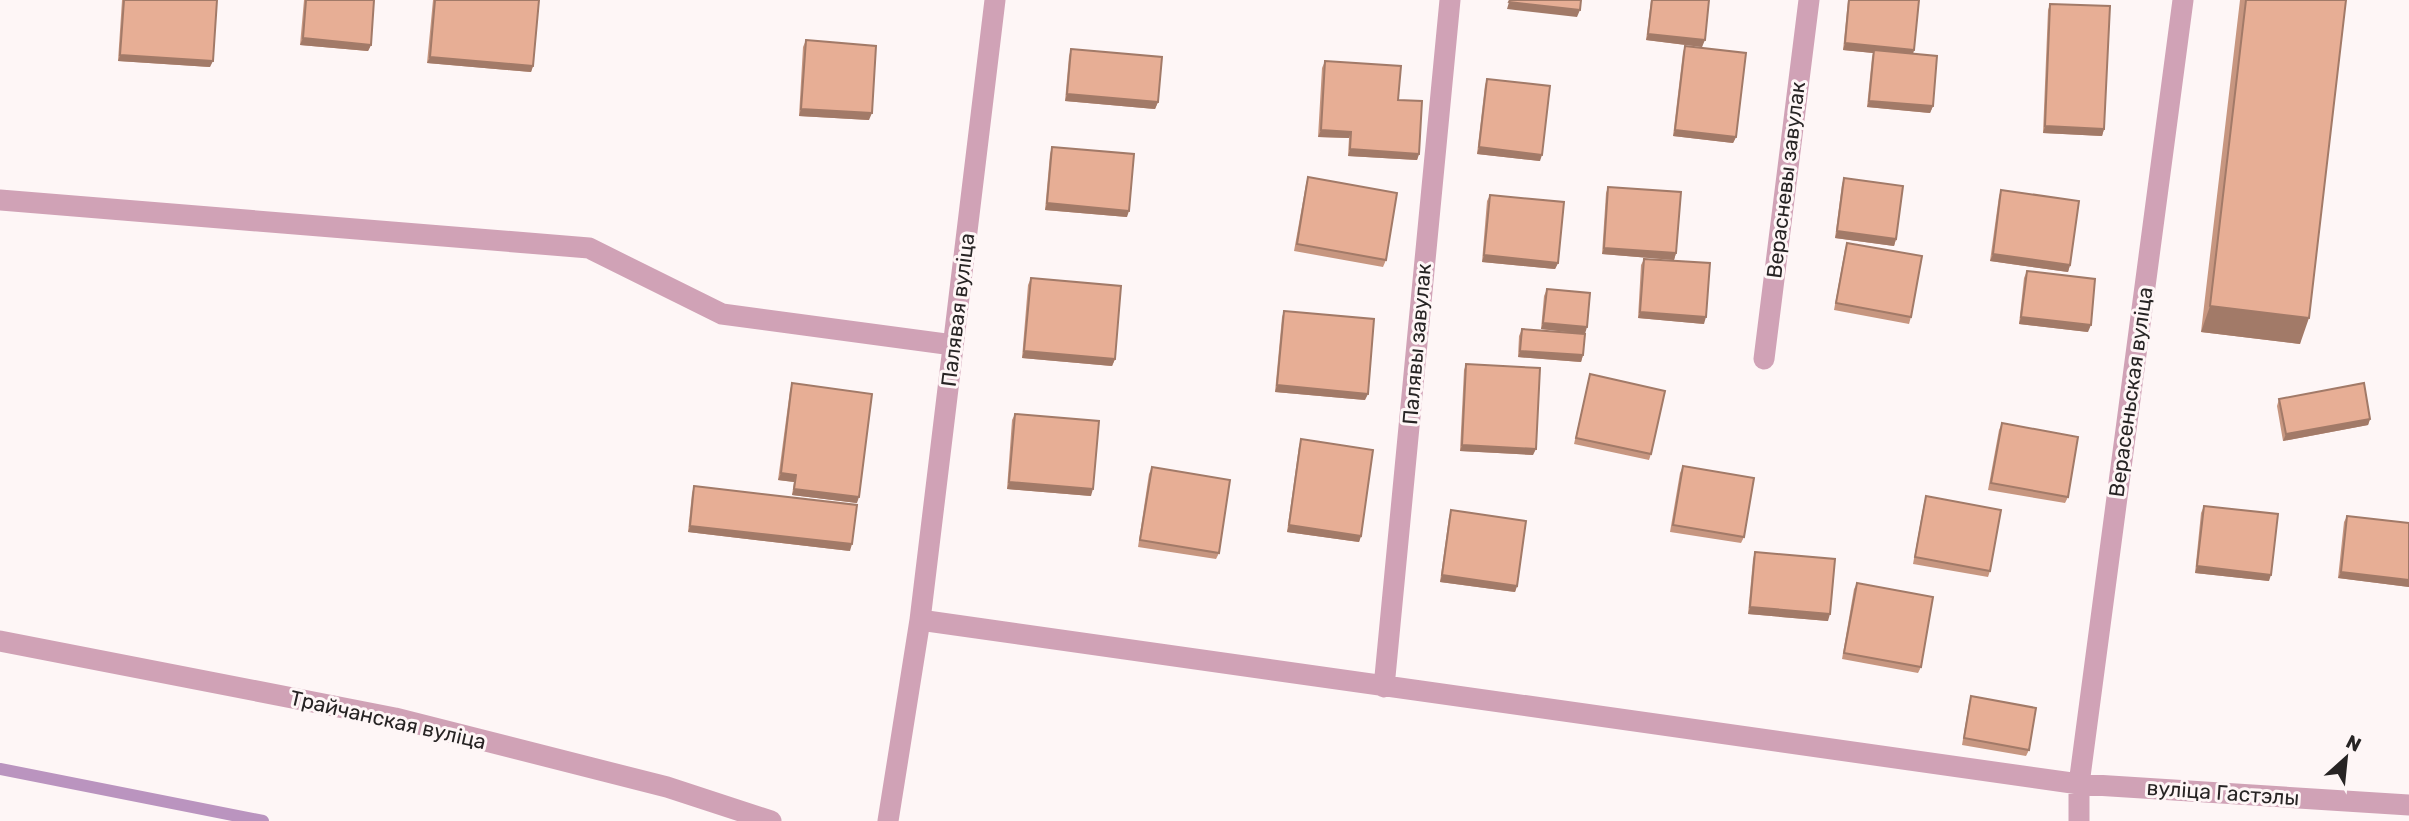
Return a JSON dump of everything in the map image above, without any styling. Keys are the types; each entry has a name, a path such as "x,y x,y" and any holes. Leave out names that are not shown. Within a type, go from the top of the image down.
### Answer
{"street":[{"name":"Палявая вуліца","path":"888,821 920,620 995,0"},
{"name":"Палявы завулак","path":"1384,687 1450,0"},
{"name":"Верасневы завулак","path":"1764,359 1809,0"},
{"name":"Верасеньская вуліца","path":"2079,821 2079,784 2183,0"},
{"path":"0,200 589,248 722,314 953,345"},
{"name":"вуліца Гастэлы","path":"920,620 2079,784 2409,805"},
{"name":"Трайчанская вуліца","path":"0,641 395,719 667,787 771,821"}],"building":[{"path":"124,0 217,0 213,61 120,55"},
{"path":"306,0 374,0 371,45 303,38"},
{"path":"435,0 539,0 533,66 430,57"},
{"path":"1581,0 1580,10 1509,2"},
{"path":"1652,0 1709,0 1705,40 1648,34"},
{"path":"1849,0 1919,0 1914,50 1845,43"},
{"path":"2246,0 2346,0 2309,318 2210,306"},
{"path":"2050,4 2110,6 2104,129 2045,126"},
{"path":"806,40 876,46 872,113 801,109"},
{"path":"1685,46 1746,53 1736,137 1675,130"},
{"path":"1071,49 1162,57 1158,102 1067,94"},
{"path":"1874,50 1937,56 1933,106 1869,101"},
{"path":"1325,61 1401,66 1398,100 1422,101 1419,154 1350,149 1351,132 1321,130"},
{"path":"1487,79 1550,86 1542,155 1479,147"},
{"path":"1052,147 1134,154 1129,211 1047,203"},
{"path":"1308,177 1397,193 1386,260 1297,244"},
{"path":"1844,178 1903,186 1896,239 1837,231"},
{"path":"1608,187 1681,192 1676,253 1604,248"},
{"path":"2001,190 2079,201 2070,265 1993,254"},
{"path":"1490,195 1564,202 1558,263 1484,255"},
{"path":"1847,243 1922,256 1911,317 1836,303"},
{"path":"1644,259 1710,263 1706,317 1640,312"},
{"path":"2027,271 2095,279 2091,325 2021,317"},
{"path":"1031,278 1121,286 1115,359 1024,351"},
{"path":"1547,289 1590,293 1587,327 1543,323"},
{"path":"1284,311 1374,319 1368,394 1277,385"},
{"path":"1522,329 1585,334 1583,355 1520,351"},
{"path":"1466,364 1540,368 1536,449 1462,445"},
{"path":"1590,374 1665,391 1651,454 1576,438"},
{"path":"792,383 872,394 859,497 794,489 796,475 781,473"},
{"path":"2364,383 2370,419 2286,434 2279,399"},
{"path":"1015,414 1099,421 1093,489 1009,482"},
{"path":"2002,423 2078,437 2068,497 1991,483"},
{"path":"1301,439 1373,450 1361,536 1289,525"},
{"path":"1683,466 1754,478 1744,537 1673,525"},
{"path":"1152,467 1230,480 1219,553 1140,540"},
{"path":"694,486 857,505 852,544 690,526"},
{"path":"1926,496 2001,510 1990,571 1915,557"},
{"path":"2204,506 2278,514 2271,575 2197,566"},
{"path":"1451,510 1526,521 1517,586 1442,575"},
{"path":"2347,516 2409,523 2409,580 2341,572"},
{"path":"1755,552 1835,559 1830,614 1750,607"},
{"path":"1857,583 1933,597 1921,667 1844,653"},
{"path":"1971,696 2036,708 2029,750 1964,738"}],"waterway":[{"path":"0,769 263,821"}]}
